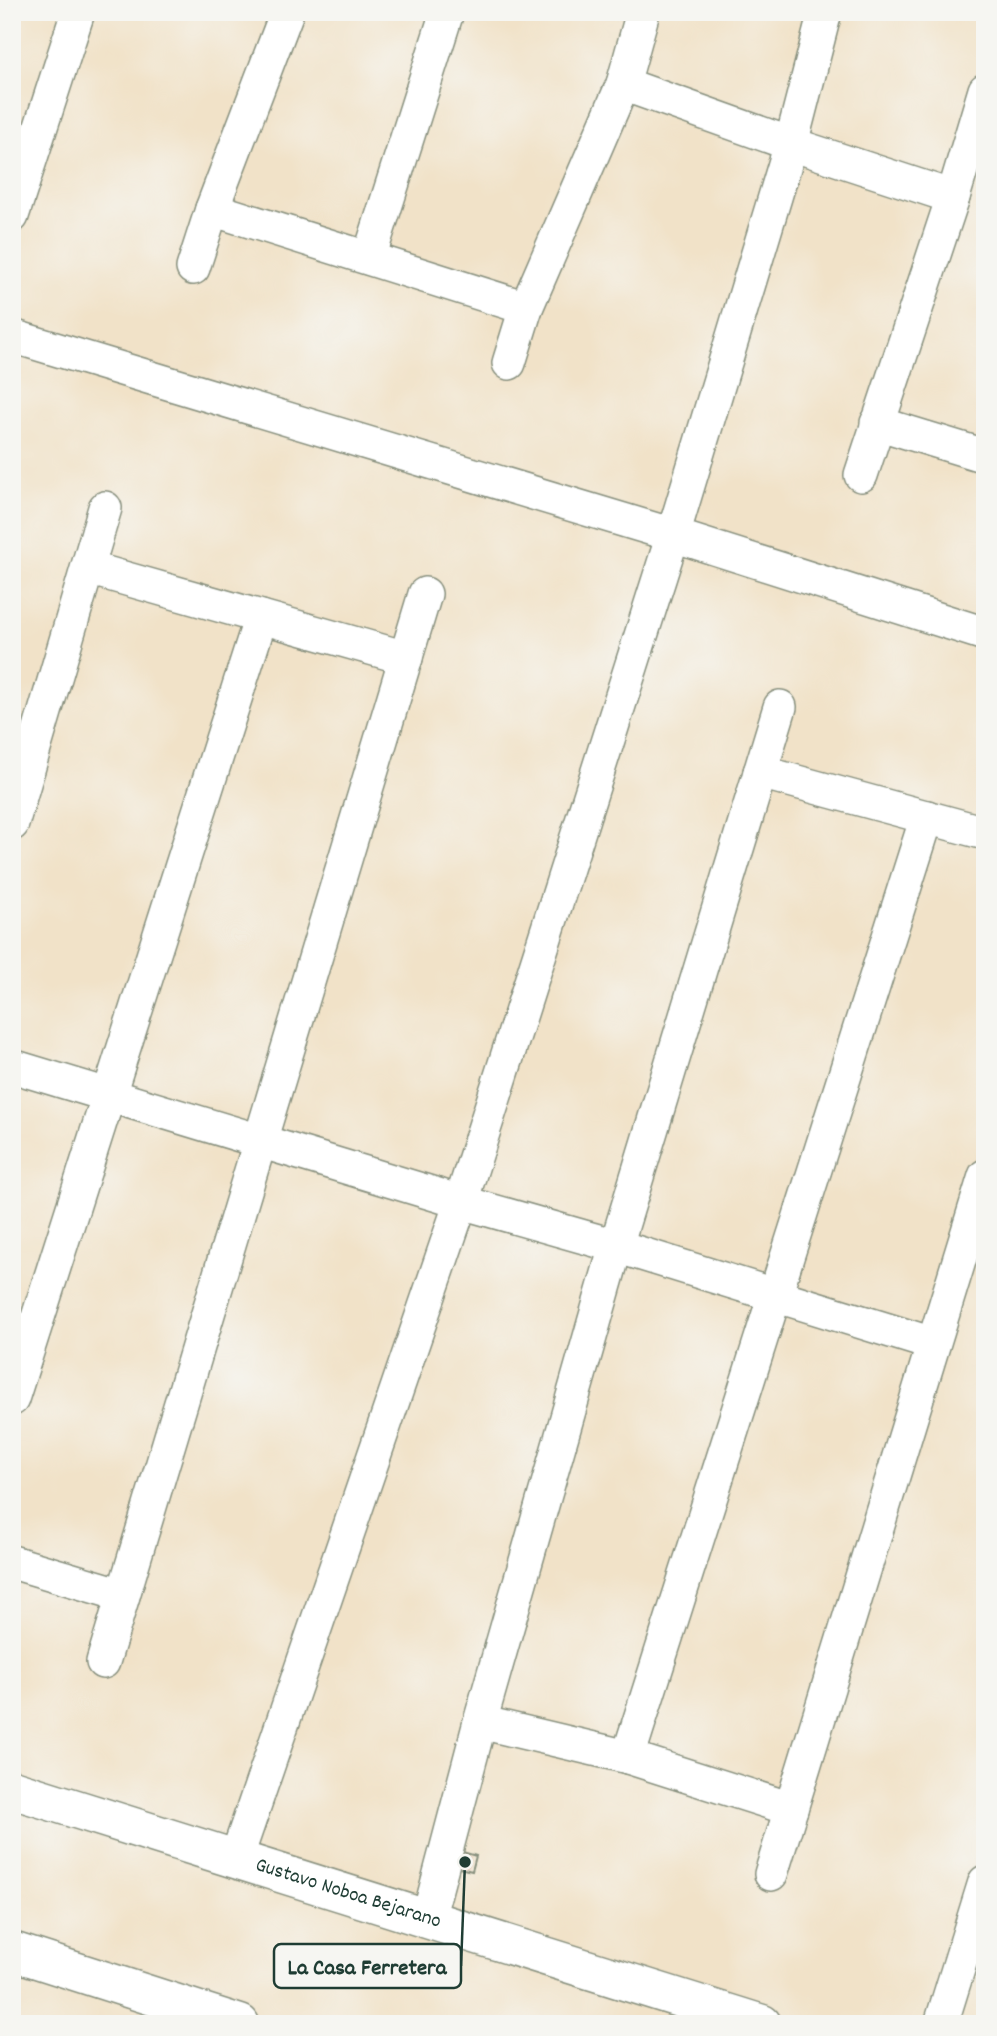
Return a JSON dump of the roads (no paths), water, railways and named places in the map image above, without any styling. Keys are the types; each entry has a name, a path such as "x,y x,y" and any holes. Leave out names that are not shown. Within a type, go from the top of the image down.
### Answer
{"street":[{"path":"12,216 78,12"},
{"path":"193,268 212,209 287,12"},
{"path":"369,258 447,12"},
{"path":"509,363 526,308 623,84 643,12"},
{"path":"236,1859 461,1202 673,534 791,144 825,12"},
{"path":"623,84 791,144 953,197"},
{"path":"861,475 953,197 985,90"},
{"path":"212,209 526,308"},
{"path":"12,336 673,534 985,634"},
{"path":"877,423 985,456"},
{"path":"12,824 105,508"},
{"path":"88,568 406,658"},
{"path":"103,1662 425,594"},
{"path":"12,1399 261,617"},
{"path":"428,1919 480,1722 616,1246 780,707"},
{"path":"760,772 985,833"},
{"path":"628,1757 927,817"},
{"path":"12,1066 461,1202 616,1246 933,1344"},
{"path":"771,1874 985,1176"},
{"path":"12,1562 123,1595"},
{"path":"480,1722 628,1757 791,1809"},
{"name":"Gustavo Noboa Bejarano","path":"12,1789 762,2024"},
{"path":"941,2024 985,1882"},
{"path":"12,1951 186,2016 240,2024"}],"place":[{"name":"La Casa Ferretera","path":"465,1862"}]}
